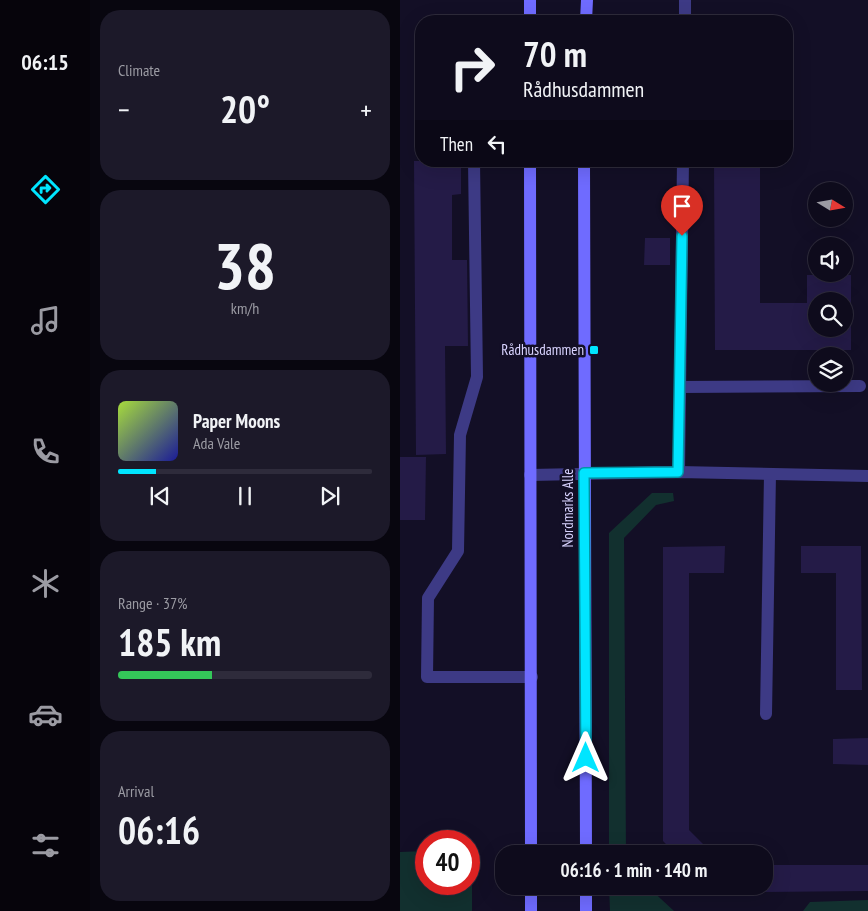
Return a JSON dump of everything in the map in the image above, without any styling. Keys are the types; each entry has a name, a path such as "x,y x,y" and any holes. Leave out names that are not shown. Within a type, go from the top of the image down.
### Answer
{"street":[{"path":"530,0 530,15"},
{"path":"586,15 587,0"},
{"path":"685,0 685,15"},
{"path":"474,167 477,377 460,435 458,551 428,598 427,677 532,677"},
{"path":"530,167 531,845"},
{"name":"Nordmarks Alle","path":"584,167 586,845"},
{"path":"678,472 683,167"},
{"path":"680,387 860,386"},
{"path":"530,475 678,472 868,476"},
{"path":"766,714 770,474"},
{"path":"531,895 531,911"},
{"path":"586,895 586,911"}],"green space":[{"path":"652,493 673,493 674,501 656,505 624,538 626,845 609,845 609,533"},
{"path":"415,851 415,895 472,895 472,911 400,911 400,852"},
{"path":"609,895 657,895 674,911 610,911"},
{"path":"868,900 868,911 803,911 810,902"}],"building":[{"path":"414,161 415,167 461,167 461,194 452,195 452,260 467,260 468,346 445,346 446,454 416,455"},
{"path":"714,167 760,167 760,303 807,303 807,275 808,282 851,282 851,292 808,292 808,337 851,337 851,347 808,347 808,350 715,350"},
{"path":"645,238 670,238 670,265 644,265"},
{"path":"400,457 426,457 425,520 400,520"},
{"path":"725,546 724,573 689,573 689,830 704,845 667,845 663,841 663,547"},
{"path":"801,546 861,546 862,690 836,690 836,573 801,573"},
{"path":"868,738 868,765 833,764 833,739"},
{"path":"773,865 868,865 868,891 773,892"}],"place":[{"name":"Rådhusdammen","path":"594,350"}],"route":[{"path":"586,758 584,473 678,472 682,236"}]}
